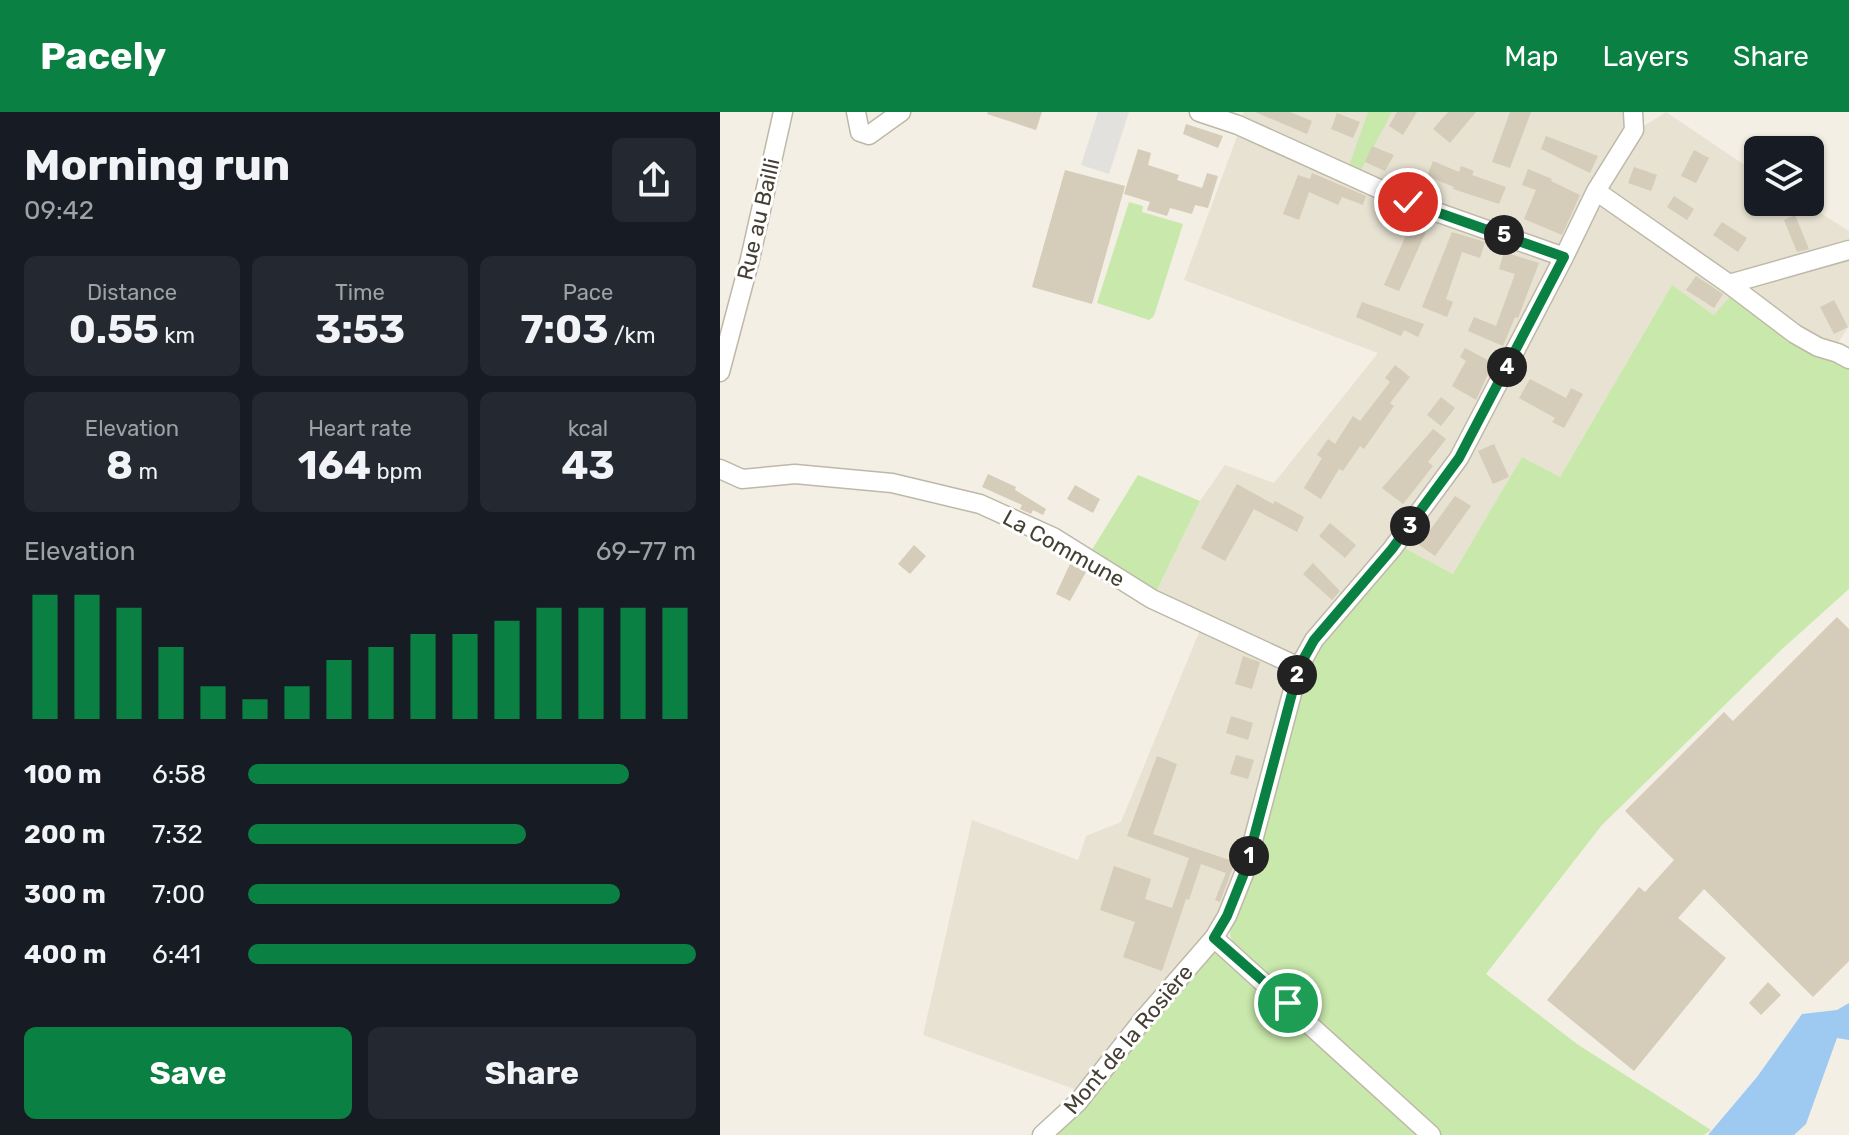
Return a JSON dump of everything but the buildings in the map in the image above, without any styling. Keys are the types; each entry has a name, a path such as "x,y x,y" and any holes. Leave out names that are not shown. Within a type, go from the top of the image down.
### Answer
{"street":[{"name":"Rue au Bailli","path":"720,372 750,259 783,112"},
{"path":"856,112 860,132 869,135 901,112"},
{"path":"1199,112 1238,125 1408,202 1564,257"},
{"name":"Mont de la Rosière","path":"1042,1135 1078,1102 1142,1021 1214,938 1227,916 1245,871 1299,667 1314,640 1392,549 1459,458 1596,191 1634,130 1633,112"},
{"path":"1596,191 1795,334 1849,359"},
{"path":"1729,284 1849,250"},
{"name":"La Commune","path":"720,469 742,479 795,474 892,483 980,504 1053,537 1152,599 1299,667"},
{"path":"1214,938 1431,1135"}],"shaded area":[{"path":"1098,112 1129,112 1109,174 1081,165"},
{"path":"1244,112 1624,112 1629,128 1563,251 1406,196 1239,122"},
{"path":"1666,112 1744,165 1744,216 1824,215 1849,231 1849,326 1834,349 1714,315 1672,285 1560,477 1522,457 1453,574 1401,546 1639,129"},
{"path":"1239,131 1555,263 1456,454 1296,662 1156,592 1200,501 1225,465 1274,483 1378,353 1184,280"},
{"path":"1200,630 1284,666 1289,688 1255,826 1213,928 1080,1091 923,1035 972,820 1078,860 1086,836 1121,822"}],"green space":[{"path":"1368,112 1392,112 1361,170 1349,166"},
{"path":"1129,202 1143,206 1142,212 1183,224 1154,316 1149,320 1097,303"},
{"path":"1672,285 1714,315 1734,292 1849,365 1849,589 1781,650 1602,825 1486,974 1577,1044 1711,1130 1704,1135 1441,1135 1395,1098 1233,945 1231,925 1309,662 1327,632 1401,546 1453,574 1522,457 1560,477"},
{"path":"1138,475 1200,501 1156,592 1090,553"},
{"path":"1221,951 1420,1135 1053,1135 1209,952"}],"water":[{"path":"1849,1003 1849,1040 1837,1038 1806,1124 1794,1135 1708,1135 1757,1077 1802,1014 1837,1010"}],"route":[{"path":"1288,1003 1214,938 1227,916 1245,871 1299,667 1314,640 1408,529 1459,458 1564,257 1408,202"}]}
